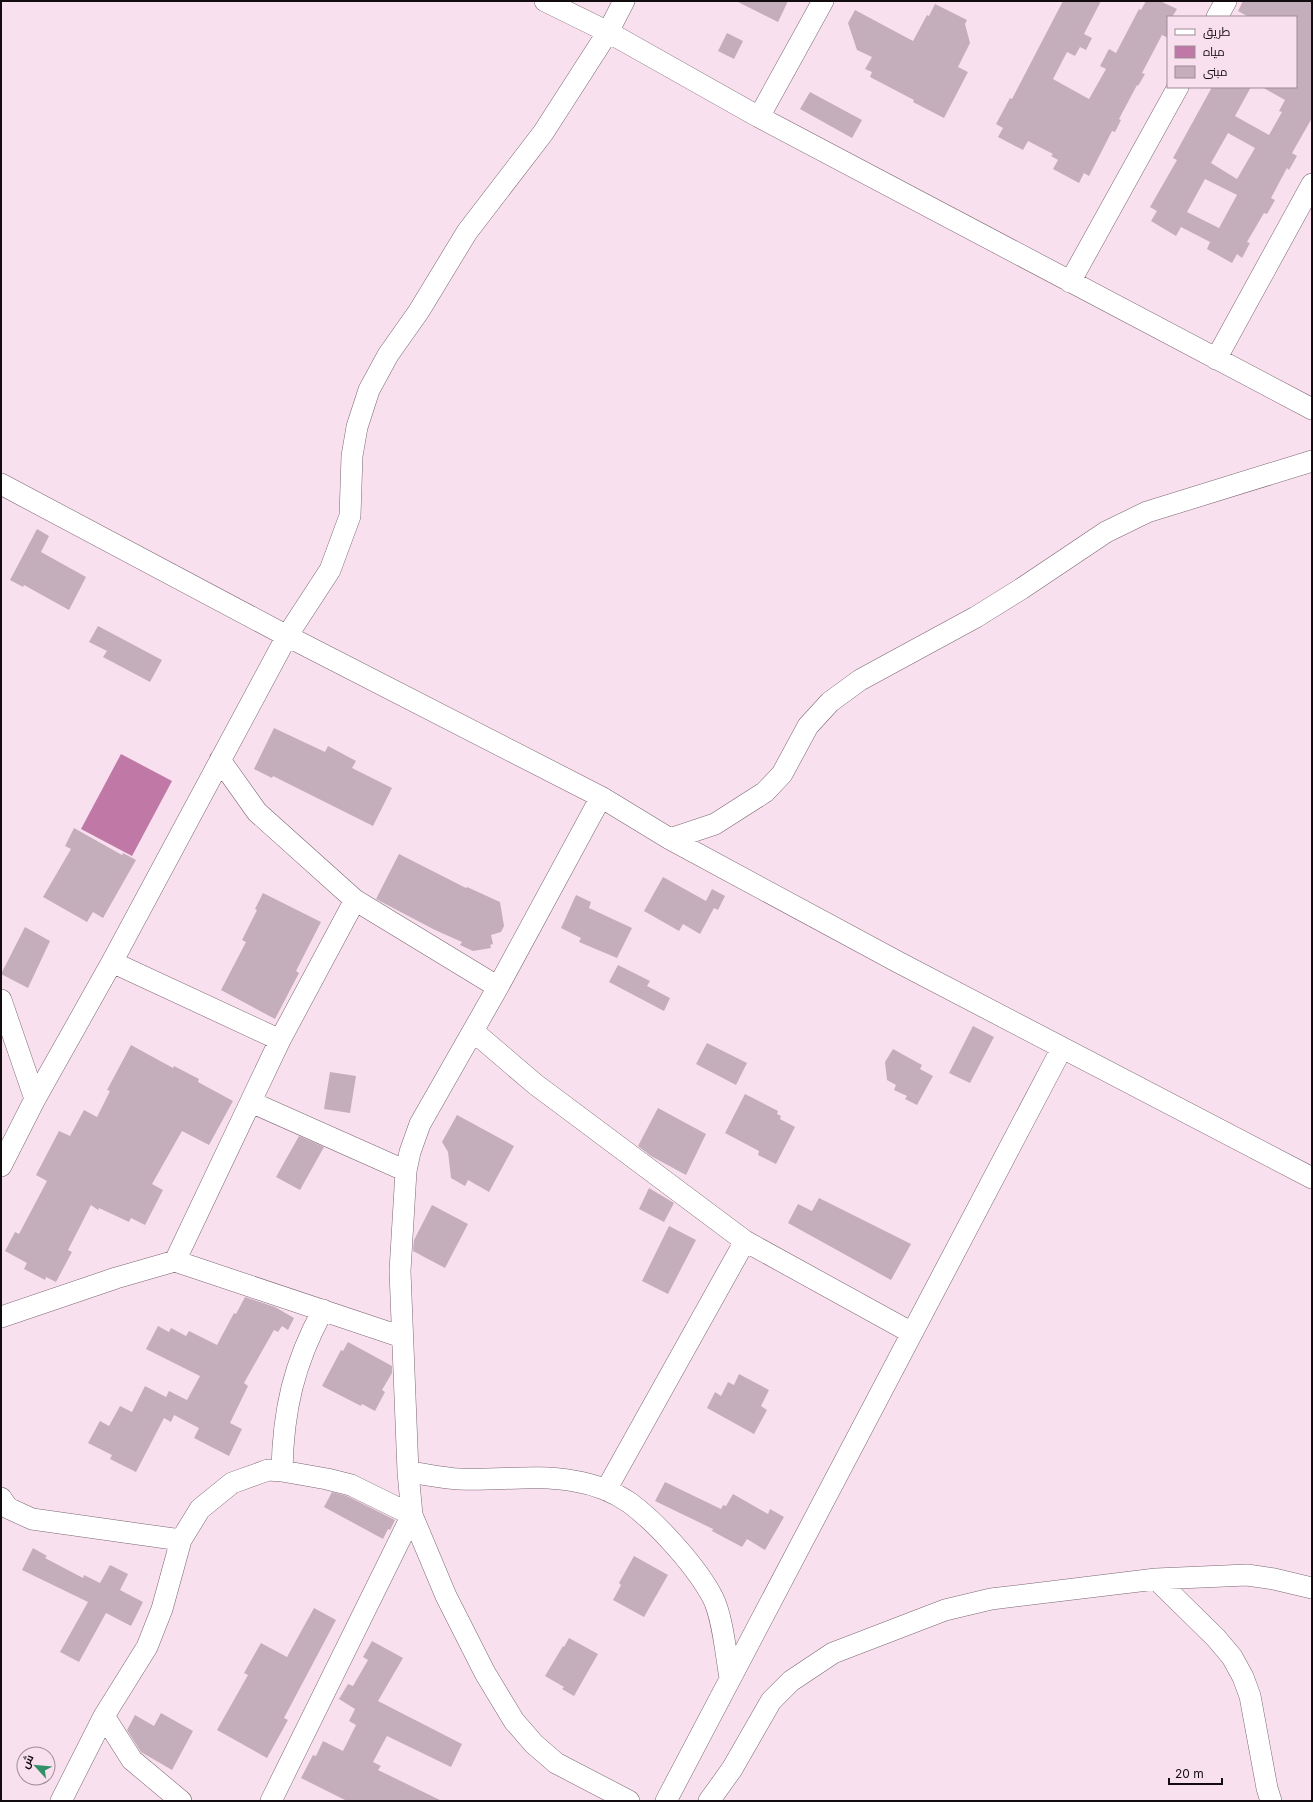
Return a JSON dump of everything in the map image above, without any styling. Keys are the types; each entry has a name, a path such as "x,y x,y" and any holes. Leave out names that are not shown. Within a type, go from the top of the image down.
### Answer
{"street":[{"path":"545,1 608,32 759,117 1312,409"},
{"path":"1,1166 35,1099 112,962 287,636 330,570 350,516 352,456 357,427 369,390 388,355 419,311 467,232 543,133 608,32 624,1"},
{"path":"759,117 823,1"},
{"path":"1218,16 1226,1"},
{"path":"1070,282 1177,88"},
{"path":"1216,359 1312,184"},
{"path":"670,840 715,824 765,792 782,774 808,726 830,702 860,680 976,617 1022,589 1106,532 1147,512 1312,461"},
{"path":"1,484 287,636 601,797 670,840 1062,1048 1312,1178"},
{"path":"220,760 257,812 354,900 498,987"},
{"path":"601,797 498,987 420,1124 410,1152 406,1171 400,1272 408,1472 412,1516 446,1596 485,1674 514,1721 534,1744 556,1763 629,1801"},
{"path":"175,1261 280,1040 354,900"},
{"path":"112,962 280,1040"},
{"path":"1,1000 35,1099"},
{"path":"473,1031 535,1084 745,1241 912,1333"},
{"path":"666,1801 1062,1048"},
{"path":"251,1102 406,1171"},
{"path":"606,1490 745,1241"},
{"path":"1,1317 116,1278 175,1261 402,1337"},
{"path":"282,1471 285,1415 291,1387 299,1360 310,1334 323,1310"},
{"path":"61,1801 104,1716 147,1647 162,1609 182,1540 200,1509 232,1483 268,1470 327,1478 351,1485 412,1516"},
{"path":"408,1472 459,1479 541,1477 575,1481 606,1490 630,1504 660,1530 692,1567 714,1599 730,1678"},
{"path":"1,1498 8,1508 32,1519 182,1540"},
{"path":"271,1801 412,1516"},
{"path":"709,1801 732,1769 770,1701 791,1681 833,1653 953,1608 991,1599 1156,1578 1247,1575 1274,1578 1312,1588"},
{"path":"1156,1578 1216,1638 1232,1657 1244,1677 1250,1696 1267,1788 1271,1801"},
{"path":"104,1716 132,1760 181,1801"}],"water":[{"path":"121,754 172,781 132,856 81,829"}],"building":[{"path":"736,1 788,1 778,22"},
{"path":"1063,1 1101,1 1084,34 1092,38 1086,50 1080,47 1075,56 1067,52 1053,79 1089,99 1106,69 1100,66 1109,49 1116,53 1139,9 1141,10 1146,1 1160,1 1177,9 1173,16 1167,16 1167,38 1162,35 1142,73 1145,74 1138,86 1137,85 1119,119 1121,120 1115,132 1112,131 1089,176 1084,173 1079,183 1053,169 1058,160 1051,156 1053,154 1028,141 1023,150 998,137 1003,128 996,124 1010,98 1012,99"},
{"path":"1243,1 1312,1 1312,118 1292,153 1297,156 1289,170 1287,168 1271,198 1275,200 1267,214 1264,213 1247,242 1250,243 1242,258 1237,254 1232,263 1207,249 1210,242 1181,227 1176,236 1151,221 1157,211 1150,207 1177,160 1173,158 1211,88 1250,88 1235,116 1269,135 1282,112 1279,111 1285,100 1264,88 1297,88 1297,16 1247,16 1238,11","holes":["1228,133 1255,148 1237,179 1211,163","1205,179 1237,195 1219,228 1187,212"]},
{"path":"935,4 967,20 965,24 970,43 958,67 968,72 944,118 913,102 914,100 870,77 872,72 865,69 872,57 857,50 848,23 855,10 913,41 927,15 929,16"},
{"path":"727,33 743,41 734,59 718,51"},
{"path":"810,92 862,120 852,138 800,109"},
{"path":"37,529 49,536 41,552 86,577 69,610 24,585 23,587 10,580"},
{"path":"98,626 162,660 150,682 103,657 107,651 89,642"},
{"path":"274,728 325,752 328,746 356,761 352,768 392,788 373,826 273,776 272,778 254,769"},
{"path":"74,828 122,855 123,853 136,860 103,918 93,912 87,922 43,897 71,849 65,846"},
{"path":"399,854 466,888 467,887 500,902 504,926 501,932 491,935 493,944 490,945 491,948 473,951 460,945 462,942 435,930 376,899"},
{"path":"663,877 706,901 712,889 725,896 718,910 714,908 700,934 683,924 679,931 644,911"},
{"path":"263,893 321,922 296,971 299,973 275,1019 221,990 246,942 242,940 257,910 255,909"},
{"path":"576,895 591,902 589,908 632,928 617,958 579,942 581,938 561,928"},
{"path":"25,927 50,941 28,988 1,974"},
{"path":"618,965 650,981 647,986 670,998 664,1011 609,982"},
{"path":"973,1026 994,1037 970,1083 949,1073"},
{"path":"707,1043 747,1063 736,1085 696,1064"},
{"path":"131,1045 173,1068 174,1066 199,1079 198,1082 233,1101 209,1145 182,1131 152,1184 163,1190 145,1225 131,1218 129,1222 99,1208 98,1210 91,1205 68,1250 72,1252 56,1282 46,1277 45,1280 24,1269 27,1263 5,1251 15,1232 19,1234 47,1181 36,1175 59,1131 70,1136 84,1110 97,1117 110,1091 107,1090"},
{"path":"893,1049 922,1065 920,1069 933,1076 917,1105 905,1099 907,1096 894,1090 896,1085 887,1080 885,1062"},
{"path":"330,1072 356,1076 350,1113 324,1109"},
{"path":"745,1094 778,1111 777,1114 781,1116 780,1119 795,1127 776,1164 758,1155 759,1151 725,1133"},
{"path":"658,1108 706,1134 686,1175 651,1156 638,1146"},
{"path":"457,1115 514,1146 489,1192 468,1180 465,1186 451,1178 448,1152 442,1142"},
{"path":"299,1136 324,1147 300,1190 276,1177"},
{"path":"649,1188 674,1203 664,1222 639,1209"},
{"path":"819,1198 911,1244 891,1280 788,1223 798,1204 812,1211"},
{"path":"432,1205 468,1224 445,1268 413,1251 414,1240"},
{"path":"669,1226 696,1240 668,1294 642,1281"},
{"path":"245,1297 275,1307 294,1318 288,1330 282,1326 278,1332 274,1330 244,1383 248,1386 230,1423 242,1429 229,1456 194,1438 199,1428 174,1415 171,1422 164,1418 136,1472 110,1459 112,1455 88,1443 100,1421 109,1426 120,1406 132,1412 145,1386 166,1397 169,1391 187,1400 200,1376 146,1349 158,1326 169,1332 171,1328 186,1336 189,1331 217,1345 234,1313 236,1314"},
{"path":"348,1342 392,1366 392,1373 382,1390 385,1392 375,1411 362,1404 361,1406 322,1386 341,1350 343,1351"},
{"path":"739,1374 769,1390 761,1406 767,1410 754,1434 707,1408 715,1392 721,1396 728,1382 734,1385"},
{"path":"665,1482 721,1509 723,1505 726,1506 733,1494 768,1514 770,1509 784,1517 765,1550 747,1539 742,1547 712,1531 713,1529 655,1501"},
{"path":"332,1492 347,1496 395,1520 383,1539 324,1507"},
{"path":"33,1548 47,1556 45,1558 83,1578 84,1575 100,1583 110,1565 128,1574 120,1590 143,1602 131,1626 106,1613 79,1662 60,1652 88,1602 22,1570"},
{"path":"634,1556 668,1575 644,1617 613,1600 621,1585 619,1583"},
{"path":"314,1608 336,1620 284,1718 288,1720 267,1758 217,1730 248,1675 244,1673 261,1643 287,1657"},
{"path":"569,1638 598,1654 574,1696 562,1689 564,1687 545,1676"},
{"path":"372,1641 403,1658 378,1701 462,1744 451,1767 387,1736 373,1762 381,1766 378,1770 442,1801 347,1801 301,1778 313,1755 316,1756 323,1741 343,1751 356,1725 349,1721 355,1709 339,1699 348,1684 353,1686 368,1660 363,1657"},
{"path":"161,1713 193,1731 172,1770 141,1752 127,1730 135,1715 154,1726"}]}
